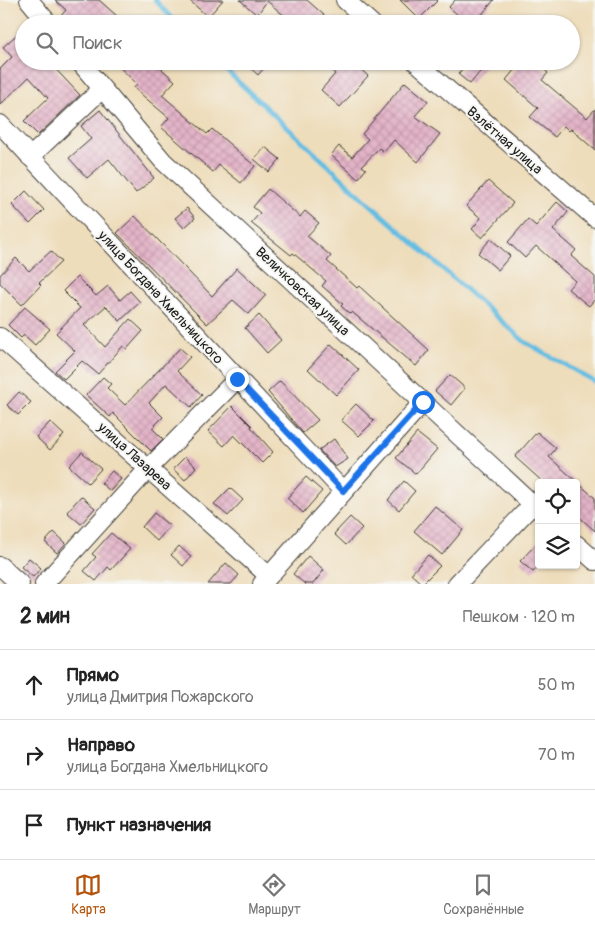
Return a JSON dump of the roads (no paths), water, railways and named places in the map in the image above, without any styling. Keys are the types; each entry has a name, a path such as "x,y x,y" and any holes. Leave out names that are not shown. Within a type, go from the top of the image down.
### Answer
{"street":[{"path":"29,0 42,15"},
{"path":"344,0 362,15"},
{"name":"Величковская улица","path":"86,70 162,160 535,506"},
{"name":"Взлётная улица","path":"425,70 595,218"},
{"path":"30,157 102,89"},
{"name":"улица Богдана Хмельницкого","path":"2,130 30,157 343,491"},
{"name":"улица Лазарева","path":"0,337 149,468 266,580"},
{"path":"44,584 149,468 237,379"},
{"path":"266,580 423,402"},
{"path":"457,584 535,508"},
{"path":"580,548 595,561"},
{"path":"0,566 20,584"}],"waterway":[{"path":"155,0 169,15"},
{"path":"226,70 363,198 525,342 595,382"}]}
